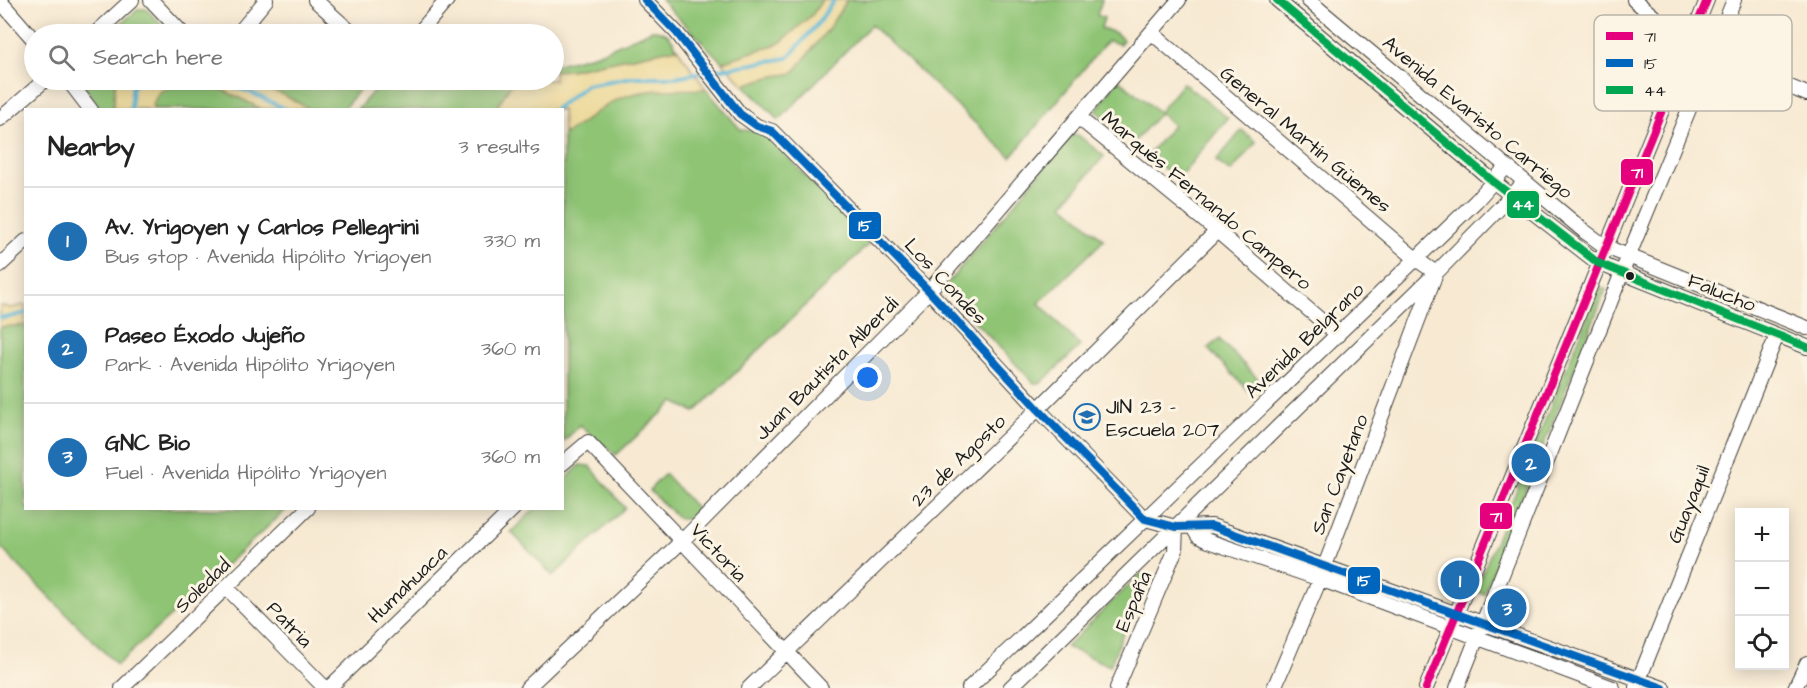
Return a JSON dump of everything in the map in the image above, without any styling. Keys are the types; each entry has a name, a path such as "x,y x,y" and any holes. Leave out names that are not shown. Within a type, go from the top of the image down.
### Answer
{"street":[{"path":"106,24 132,0"},
{"path":"151,0 172,24"},
{"path":"246,24 266,0"},
{"path":"315,0 342,24"},
{"path":"427,24 447,0"},
{"name":"Los Condes","path":"645,0 677,33 740,114 757,126 772,130 930,291 1038,409 1145,519"},
{"name":"Juan Bautista Alberdi","path":"527,688 682,541 930,291 1179,0"},
{"name":"Avenida Evaristo Carriego","path":"1277,0 1494,182 1598,263 1623,272"},
{"name":"Avenida Evaristo Carriego","path":"1308,0 1584,231 1606,247 1629,255"},
{"path":"1634,0 1652,15"},
{"path":"1701,15 1707,0"},
{"path":"1728,15 1734,0"},
{"path":"0,1 24,29"},
{"name":"General Martín Güemes","path":"1152,33 1416,259 1436,273"},
{"path":"1792,88 1807,94"},
{"path":"0,119 33,90"},
{"path":"76,90 89,108"},
{"path":"1426,688 1598,263 1662,111"},
{"path":"1457,688 1688,111"},
{"name":"Marqués Fernando Campero","path":"1079,118 1217,231 1338,335"},
{"name":"Avenida Belgrano","path":"969,688 1338,335 1494,182 1506,167"},
{"path":"1010,688 1436,273 1525,182"},
{"name":"23 de Agosto","path":"749,688 1038,409 1217,231"},
{"path":"0,265 24,243"},
{"name":"Falucho","path":"1629,255 1807,328"},
{"name":"Falucho","path":"1623,272 1807,347"},
{"name":"San Cayetano","path":"1274,688 1323,573 1436,273"},
{"name":"Guayaquil","path":"1637,684 1777,335"},
{"name":"Victoria","path":"564,462 588,442 821,688"},
{"name":"Soledad","path":"122,688 306,510"},
{"name":"Humahuaca","path":"327,688 510,510"},
{"path":"1145,519 1176,527 1192,526 1198,536 1208,542 1323,573 1456,613 1481,630 1613,688"},
{"name":"España","path":"1117,688 1175,551 1176,527"},
{"path":"1323,573 1451,626 1481,630 1637,684 1663,688"},
{"name":"Patria","path":"227,588 327,688"},
{"path":"1795,688 1807,663"}],"green space":[{"path":"661,0 822,0 813,14 780,43 722,62"},
{"path":"847,0 1102,0 1097,15 1104,18 1101,28 1116,33 1123,40 1120,44 1107,41 1011,157 871,25 779,120 744,85 769,77 793,73 828,29"},
{"path":"139,9 146,9 161,24 120,24"},
{"path":"652,30 668,35 677,48 564,70 564,62 597,54"},
{"path":"1118,79 1159,112 1183,83 1228,118 1177,180 1148,155 1173,125 1160,113 1134,142 1096,111"},
{"path":"674,88 706,89 741,130 759,131 771,139 869,244 695,412 674,402 616,455 580,425 564,441 564,133 613,101 647,91"},
{"path":"87,90 115,90 113,108 100,108"},
{"path":"163,90 223,90 260,108 153,108 158,94"},
{"path":"270,90 359,90 344,108 308,108"},
{"path":"374,90 507,90 497,108 359,108"},
{"path":"1242,130 1256,142 1231,172 1216,161"},
{"path":"1072,135 1078,135 1104,156 1063,204 1104,240 1039,303 1080,346 1041,383 1034,383 947,293 946,285"},
{"path":"1600,287 1606,289 1484,594 1475,591"},
{"path":"24,325 24,510 286,510 117,665 0,547 0,327"},
{"path":"1219,339 1261,382 1250,392 1208,349"},
{"path":"580,465 590,466 625,508 553,576 511,532 534,510 564,510 564,481"},
{"path":"665,474 697,509 687,519 679,519 649,490"},
{"path":"1141,573 1145,577 1110,666 1066,647"}],"sand":[{"path":"822,0 847,0 828,29 793,73 769,77 744,85 722,62 780,43 813,14"},
{"path":"677,48 706,89 659,90 625,96 564,133 564,108 497,108 507,90 564,90 564,70"},
{"path":"115,90 163,90 159,92 153,108 113,108"},
{"path":"223,90 270,90 308,108 260,108"},
{"path":"24,305 24,325 0,327 0,306 11,308"}],"waterway":[{"path":"710,71 788,58 819,22 834,0"},
{"path":"557,108 586,85 633,77 675,77 703,72"},
{"path":"131,108 132,90"},
{"path":"244,90 283,108"},
{"path":"0,317 24,313"}],"transit line":[{"name":"15","path":"645,0 677,33 740,114 757,126 772,131 929,291 1038,409 1145,519 1176,527 1212,526 1663,688"},
{"name":"44","path":"1277,0 1494,182 1598,263 1807,347"},
{"name":"71","path":"1701,15 1707,0"},
{"name":"71","path":"1426,688 1662,111"}],"place":[{"name":"JIN 23 - Escuela 207","path":"1087,417"},
{"name":"Paseo Éxodo Jujeño","path":"1531,463"},
{"name":"Av. Yrigoyen y Carlos Pellegrini","path":"1460,580"},
{"name":"GNC Bio","path":"1507,608"}]}
